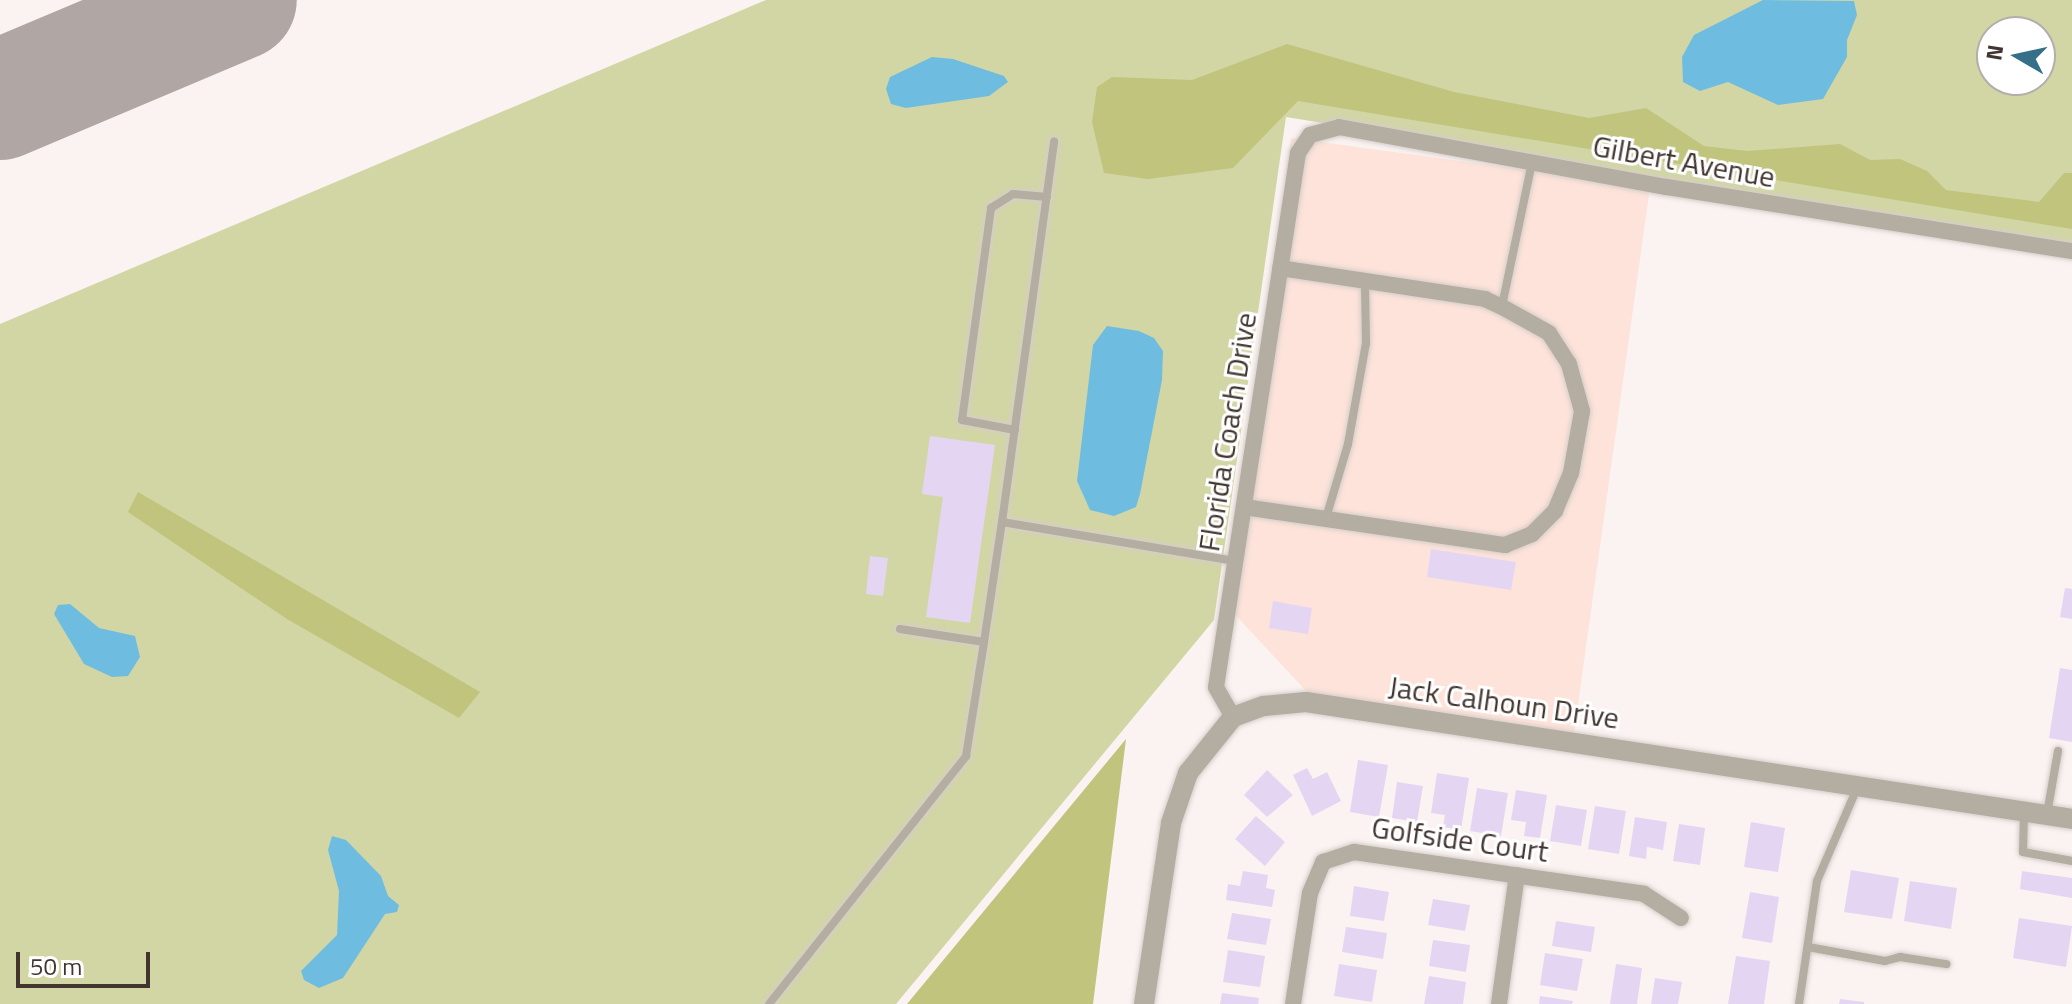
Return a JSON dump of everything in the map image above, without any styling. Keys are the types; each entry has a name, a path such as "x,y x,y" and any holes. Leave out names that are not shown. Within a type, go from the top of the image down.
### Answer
{"street":[{"name":"Gilbert Avenue","path":"1298,153 1310,135 1339,127 1532,163 2072,251"},
{"name":"Florida Coach Drive","path":"1233,717 1216,687 1298,153"},
{"path":"1244,507 1505,545 1532,534 1555,511 1571,473 1582,411 1569,364 1549,333 1502,307 1485,299 1365,285 1280,268"},
{"name":"Jack Calhoun Drive","path":"1233,717 1264,706 1306,702 2072,819"},
{"path":"1144,1004 1171,823 1188,773 1233,717"},
{"name":"Golfside Court","path":"1293,1004 1310,893 1323,862 1354,852 1644,894 1681,918"},
{"path":"1499,1004 1517,875"}],"lane":[{"path":"769,1004 966,756 1002,522 1054,142"},
{"path":"1502,307 1532,163"},
{"path":"1015,430 962,420 991,208 1013,194 1047,197"},
{"path":"1326,518 1348,444 1366,343 1365,285"},
{"path":"1002,522 1235,561"},
{"path":"900,629 984,642"},
{"path":"2047,815 2058,751"},
{"path":"1799,1004 1817,881 1858,785"},
{"path":"2024,811 2023,852 2072,861"},
{"path":"1808,947 1885,961 1900,957 1946,964"}],"shaded area":[{"path":"1291,138 1650,187 1574,733 1309,694 1225,604"}],"green space":[{"path":"766,0 2072,0 2072,245 1286,117 1214,620 896,1004 0,1004 0,324"},
{"path":"1287,44 1454,92 1589,118 1646,108 1704,146 1747,151 1840,144 1870,160 1900,159 1927,171 1946,190 2039,202 2064,173 2072,173 2072,229 1298,101 1233,168 1148,179 1104,173 1092,122 1097,87 1112,77 1192,80"},
{"path":"138,492 480,692 459,718 287,619 128,512"},
{"path":"1126,739 1093,1004 907,1004"}],"water":[{"path":"1763,0 1854,1 1857,15 1847,40 1847,57 1823,99 1778,105 1728,82 1700,91 1683,82 1682,57 1694,35"},
{"path":"932,57 953,59 1004,76 1008,82 989,96 906,108 891,104 886,89 890,77"},
{"path":"1107,326 1139,331 1154,338 1163,351 1162,380 1140,494 1136,507 1114,516 1090,510 1077,481 1093,345"},
{"path":"70,604 99,628 135,636 140,657 128,676 112,677 84,664 54,614 58,605"},
{"path":"332,836 346,840 381,876 388,896 399,905 397,912 385,914 343,978 319,988 304,980 301,971 337,935 339,891 328,850"}],"building":[{"path":"930,436 995,445 970,623 926,617 943,497 922,494"},
{"path":"1431,549 1516,562 1511,590 1427,577"},
{"path":"870,556 888,558 883,596 866,594"},
{"path":"2065,588 2072,589 2072,619 2060,617"},
{"path":"1273,601 1312,608 1308,634 1269,628"},
{"path":"2060,668 2072,670 2072,742 2049,738"},
{"path":"1358,760 1388,765 1379,817 1350,812"},
{"path":"1307,768 1313,779 1327,772 1341,801 1312,816 1293,775"},
{"path":"1267,770 1293,795 1267,817 1244,795"},
{"path":"1437,773 1469,778 1461,830 1443,827 1445,815 1431,813"},
{"path":"1397,782 1423,786 1417,822 1392,818"},
{"path":"1477,788 1508,793 1501,836 1470,831"},
{"path":"1516,790 1547,795 1540,838 1524,836 1526,822 1511,820"},
{"path":"1556,805 1587,810 1581,846 1550,841"},
{"path":"1595,806 1626,811 1619,854 1588,849"},
{"path":"1256,816 1285,842 1265,866 1235,839"},
{"path":"1635,817 1667,822 1663,850 1647,847 1646,859 1629,856"},
{"path":"1751,822 1785,828 1778,872 1744,867"},
{"path":"1679,824 1705,828 1700,865 1673,861"},
{"path":"1851,870 1899,878 1892,919 1844,912"},
{"path":"1243,871 1268,875 1266,888 1275,890 1272,907 1226,900 1228,884 1240,886"},
{"path":"2022,871 2072,878 2072,898 2020,889"},
{"path":"1910,881 1957,888 1951,929 1904,921"},
{"path":"1354,886 1389,892 1384,921 1350,916"},
{"path":"1750,892 1779,897 1772,943 1742,938"},
{"path":"1433,899 1470,905 1465,931 1428,925"},
{"path":"1232,913 1271,919 1266,945 1227,939"},
{"path":"2019,918 2072,926 2066,967 2013,958"},
{"path":"1556,921 1595,927 1591,952 1552,946"},
{"path":"1346,927 1387,933 1383,959 1342,952"},
{"path":"1433,940 1470,945 1466,972 1429,966"},
{"path":"1228,950 1265,956 1260,987 1223,982"},
{"path":"1545,953 1583,959 1577,991 1540,985"},
{"path":"1736,956 1770,961 1764,1004 1728,1004"},
{"path":"1339,964 1377,970 1372,1002 1334,996"},
{"path":"1616,964 1642,968 1637,1004 1610,1004"},
{"path":"1429,976 1466,982 1463,1004 1424,1004"},
{"path":"1655,978 1682,982 1678,1004 1651,1004"},
{"path":"1222,993 1259,998 1258,1004 1220,1004"},
{"path":"1540,996 1573,1001 1572,1004 1539,1004"},
{"path":"1840,999 1864,1002 1864,1004 1839,1004"}],"taxiway":[{"path":"120,45 226,0"}],"runway":[{"path":"0,100 237,0"}]}
